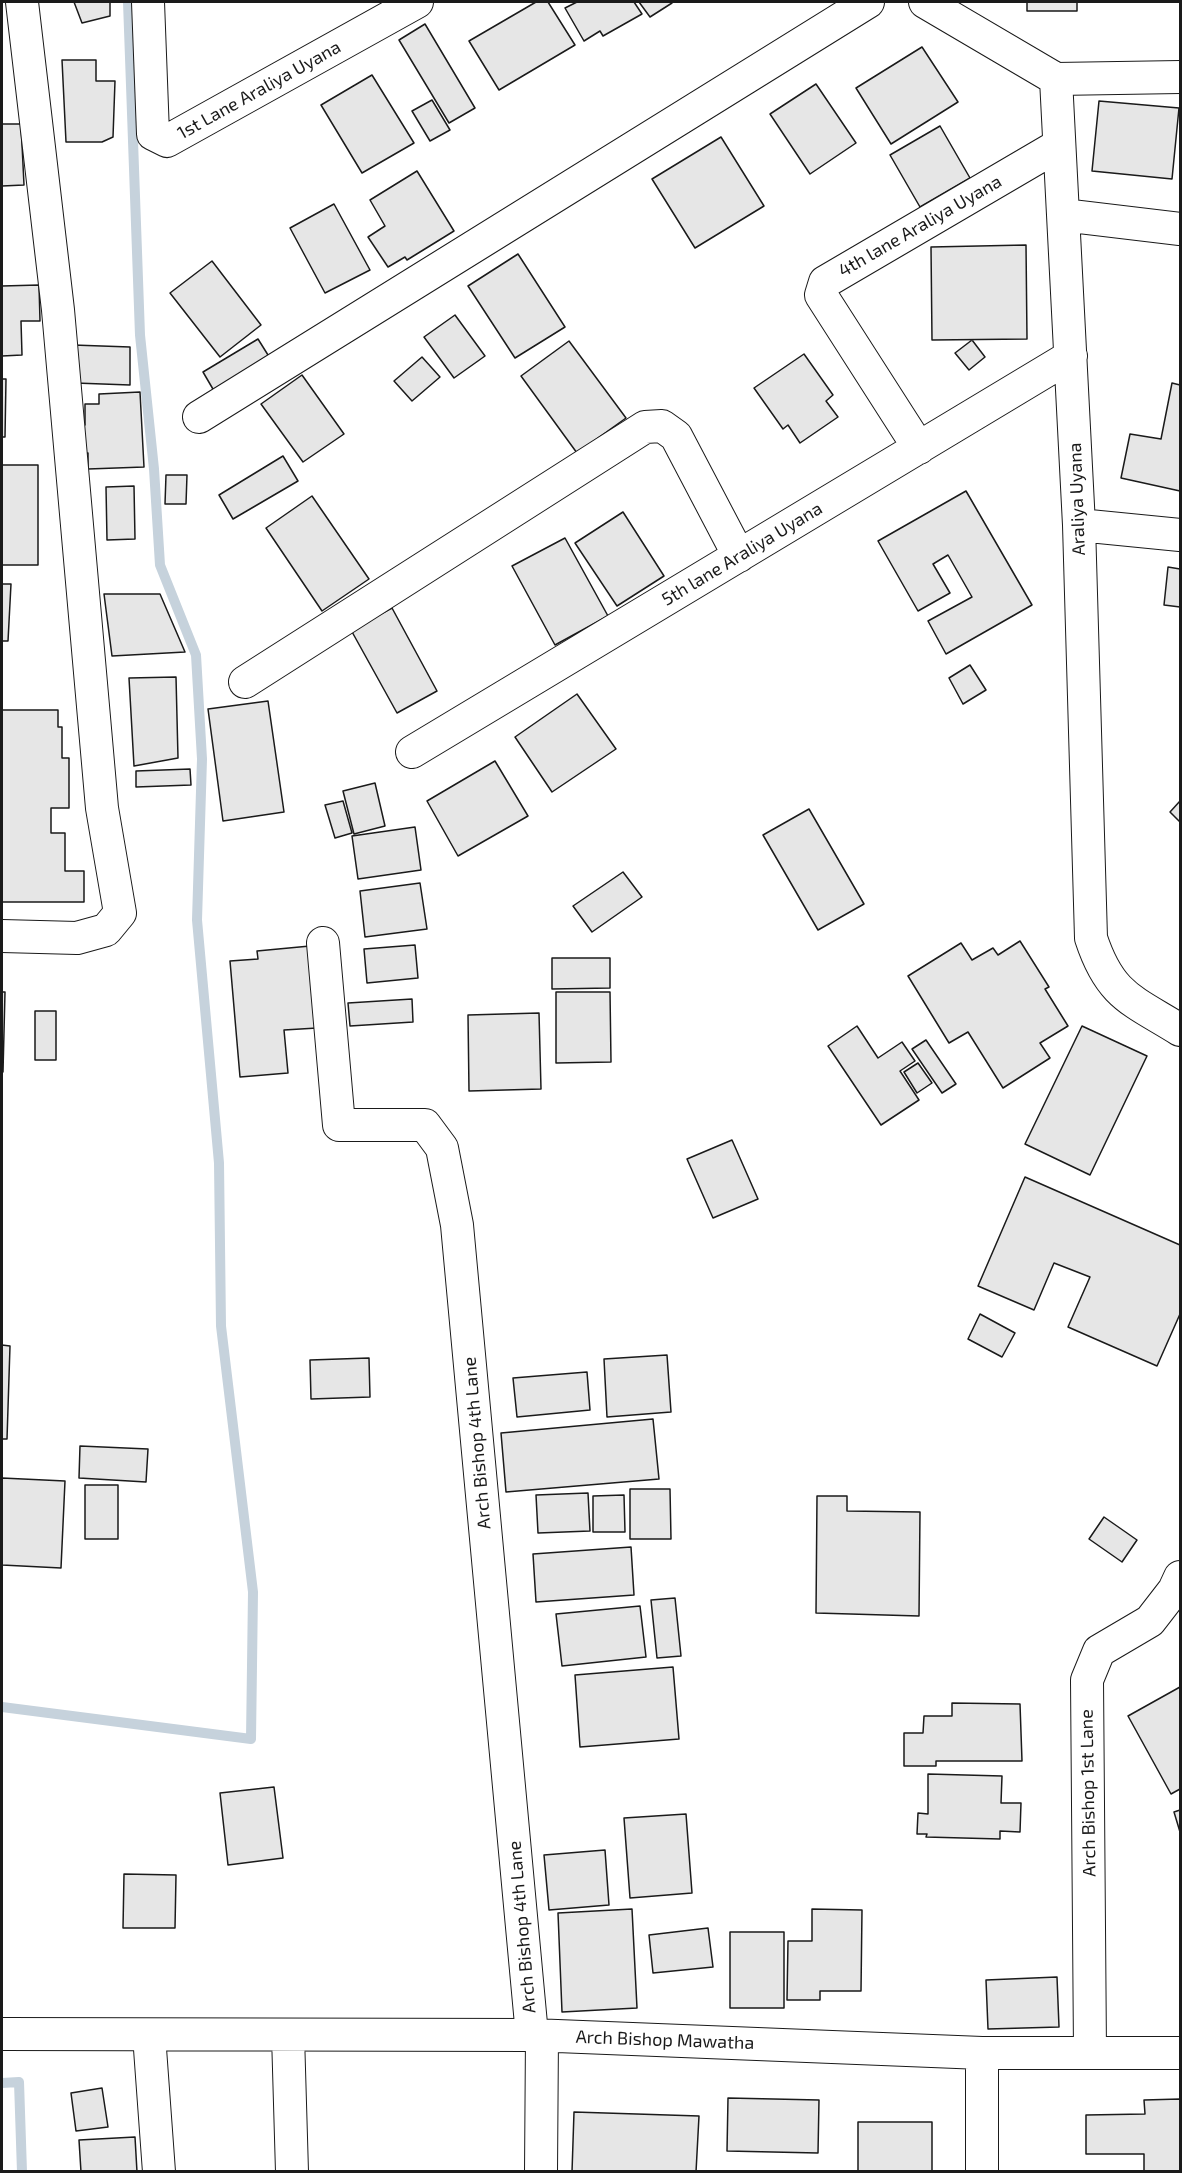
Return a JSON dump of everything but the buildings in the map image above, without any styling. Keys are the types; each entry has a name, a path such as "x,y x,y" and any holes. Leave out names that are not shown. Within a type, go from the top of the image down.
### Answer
{"street":[{"path":"2,936 77,938 106,930 120,913 102,808 58,310 22,2"},
{"name":"1st Lane Araliya Uyana","path":"148,2 153,134 167,141 417,2"},
{"path":"199,417 868,2"},
{"path":"925,2 1056,79 1180,77"},
{"name":"Araliya Uyana","path":"1056,79 1079,525 1091,938 1100,967 1119,992 1180,1030"},
{"name":"4th lane Araliya Uyana","path":"919,448 821,295 825,282 1059,145"},
{"path":"1063,215 1180,229"},
{"name":"5th lane Araliya Uyana","path":"412,752 1071,356"},
{"path":"245,682 645,426 662,426 676,436 739,556"},
{"path":"1079,525 1180,536"},
{"name":"Arch Bishop 4th Lane","path":"323,943 339,1125 425,1125 442,1148 455,1214 537,2035"},
{"name":"Arch Bishop 1st Lane","path":"1090,2051 1087,1680 1099,1651 1150,1622 1174,1590 1180,1577"},
{"name":"Arch Bishop Mawatha","path":"2,2034 537,2035 982,2053 1090,2051 1180,2053"},
{"path":"288,2035 292,2172"},
{"path":"537,2035 542,2172"},
{"path":"149,2036 159,2172"},
{"path":"982,2053 982,2172"}],"waterway":[{"path":"2,1707 251,1739 253,1592 221,1326 219,1163 197,920 202,759 196,655 160,565 154,469 140,335 128,2"},
{"path":"2,2083 19,2082 22,2172"}]}
